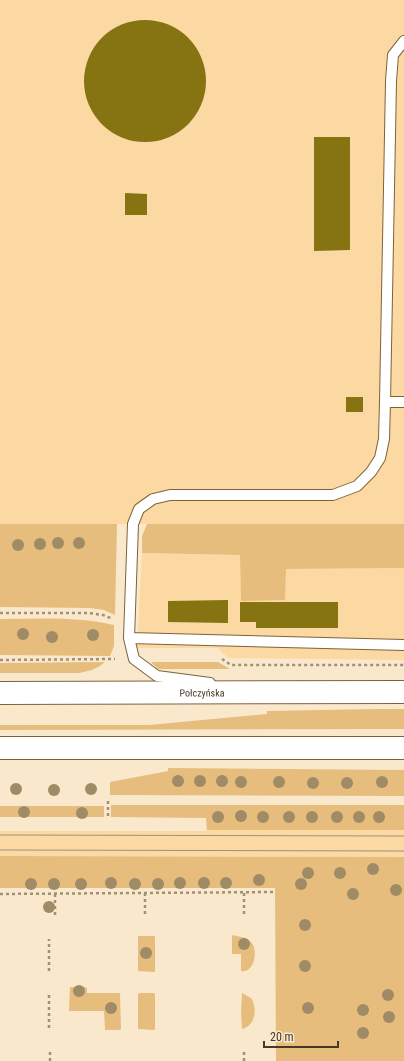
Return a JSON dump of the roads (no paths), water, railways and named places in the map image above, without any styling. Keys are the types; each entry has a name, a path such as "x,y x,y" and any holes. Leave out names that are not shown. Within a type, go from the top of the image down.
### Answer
{"main road":[{"name":"Połczyńska","path":"0,693 404,692"},
{"path":"0,748 404,748"}],"lane":[{"path":"276,692 157,676 134,658 129,638 133,524 139,509 153,499 170,494 333,495 357,486 371,472 380,458 384,439 391,81 393,55 404,41"},
{"path":"385,402 404,402"},
{"path":"129,638 404,645"}],"tram line":[{"path":"0,835 404,836"},
{"path":"0,850 404,851"}]}
